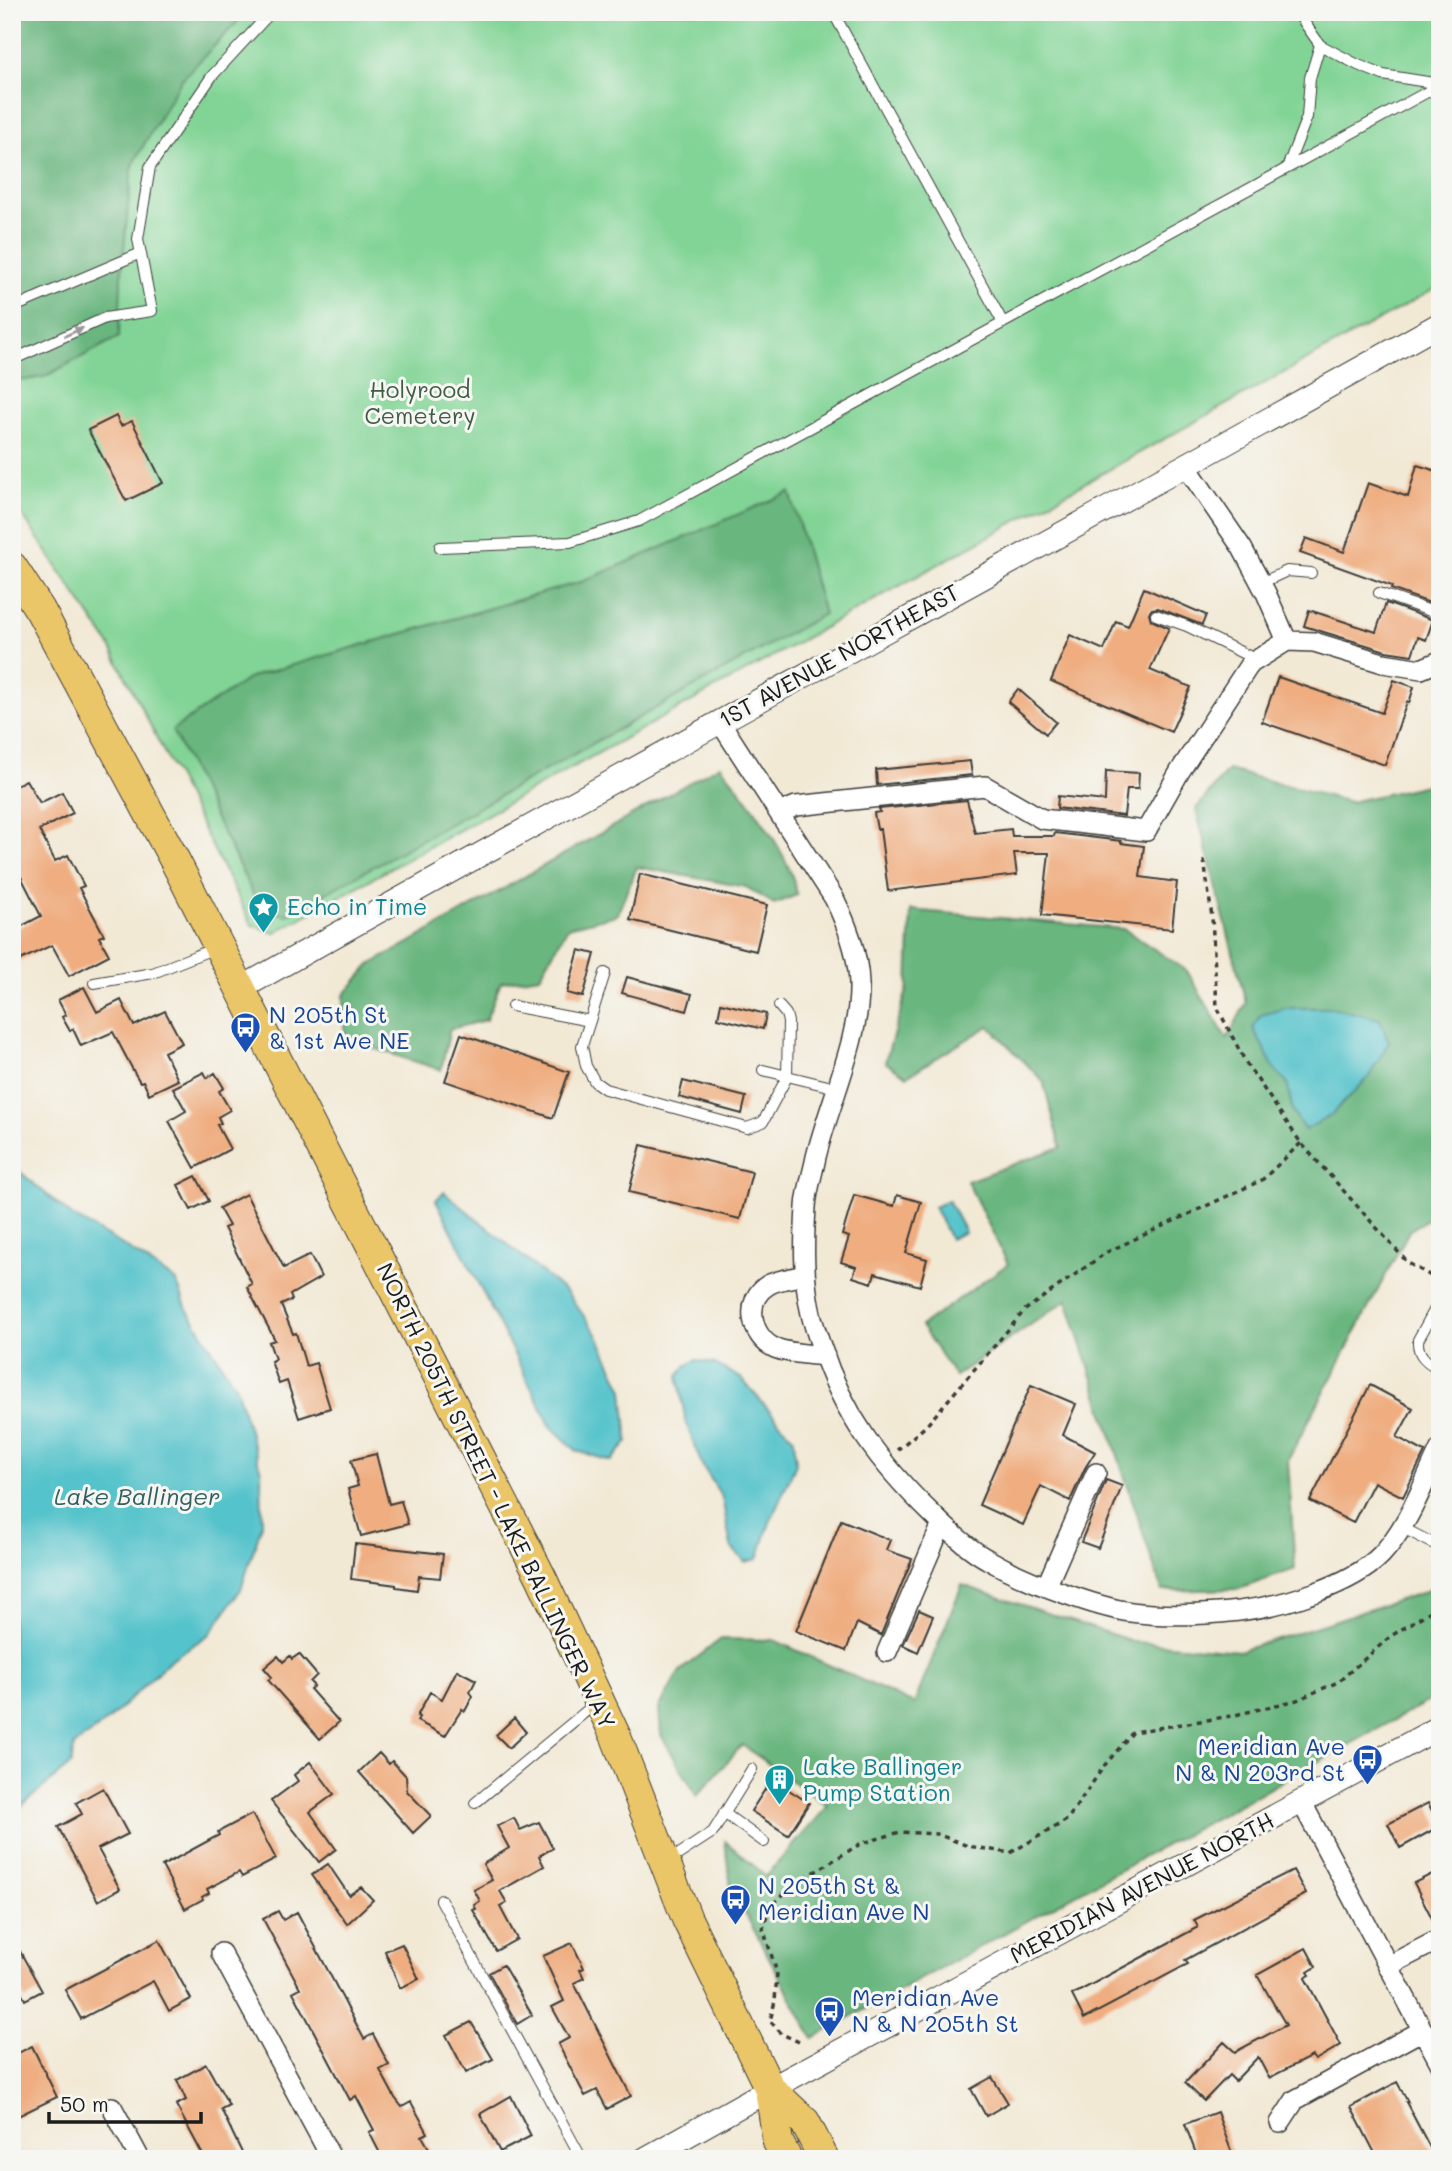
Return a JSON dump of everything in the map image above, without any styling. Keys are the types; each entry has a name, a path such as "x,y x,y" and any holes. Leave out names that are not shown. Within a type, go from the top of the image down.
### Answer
{"main road":[{"name":"NORTH 205TH STREET - LAKE BALLINGER WAY","path":"12,567 40,610 174,859 541,1577 616,1737 687,1919 770,2089 778,2142 787,2159"},
{"name":"NORTH 205TH STREET - LAKE BALLINGER WAY","path":"770,2089 805,2122 824,2159"}],"street":[{"name":"1ST AVENUE NORTHEAST","path":"240,989 1440,324"},
{"path":"1186,466 1242,548 1287,641"},
{"path":"779,813 796,806 985,786 1042,820 1146,831 1180,771 1251,664 1287,641 1314,642 1383,663 1422,669 1440,661"},
{"path":"720,722 812,860 834,898 855,953 859,984 855,1026 823,1128 806,1203 805,1275 810,1311 840,1394 882,1462 902,1485 942,1524 985,1558 1046,1587 1088,1602 1128,1612 1170,1616 1246,1610 1310,1593 1359,1571 1380,1556 1401,1527 1437,1463"},
{"path":"805,1275 766,1286 755,1301 753,1322 761,1338 776,1349 825,1356"},
{"path":"1046,1587 1096,1473"},
{"path":"887,1652 942,1524"},
{"name":"MERIDIAN AVENUE NORTH","path":"645,2159 1440,1727"},
{"path":"1302,1803 1440,2063"},
{"path":"1388,1966 1440,1939"},
{"path":"222,1953 331,2159"},
{"path":"1280,2123 1295,2100 1423,2030"},
{"path":"112,2107 140,2159"}],"lane":[{"path":"12,360 105,318 152,311 138,239 150,167 212,76 271,12"},
{"path":"833,12 1003,323"},
{"path":"1297,12 1320,45 1383,75 1440,84"},
{"path":"1287,168 1307,117 1310,78 1320,45"},
{"path":"440,547 570,542 639,522 1440,84"},
{"path":"12,308 141,253"},
{"path":"1261,583 1287,571 1311,573"},
{"path":"1378,593 1436,612 1440,616"},
{"path":"1156,615 1187,626 1257,660"},
{"path":"94,984 153,973 218,946"},
{"path":"605,973 582,1046 586,1066 595,1082 605,1089 747,1128 763,1122 787,1077 788,1022 786,1014 779,1006"},
{"path":"512,1006 590,1021"},
{"path":"763,1070 836,1088"},
{"path":"1440,1300 1418,1340 1424,1360 1440,1370"},
{"path":"1401,1527 1440,1546"},
{"path":"475,1803 599,1701"},
{"path":"666,1863 713,1832 752,1769"},
{"path":"724,1814 764,1842"},
{"path":"442,1900 582,2159"}],"path":[{"path":"1204,860 1212,917 1217,1007 1246,1063 1301,1143 1408,1263 1440,1281"},
{"path":"882,1462 926,1426 1025,1310 1107,1252 1262,1180 1301,1143"},
{"path":"799,2042 782,2034 770,2021 777,1973 763,1928 770,1907 790,1888 860,1844 900,1832 937,1834 968,1846 1010,1853 1067,1820 1104,1766 1133,1732 1231,1716 1297,1700 1338,1682 1391,1636 1440,1605"}],"green space":[{"name":"Holyrood Cemetery","path":"12,12 1440,12 1440,286 274,933 252,925 109,644 12,500"},
{"path":"12,12 247,12 182,79 132,165 121,280 119,337 44,377 12,382"},
{"path":"790,492 824,614 287,915 261,910 172,730 251,677 584,581"},
{"path":"720,765 777,844 793,879 797,895 774,904 746,887 637,867 617,915 568,927 540,976 501,982 486,1020 450,1029 441,1070 345,1039 344,995 370,965"},
{"path":"1228,770 1350,802 1440,782 1440,1211 1409,1231 1288,1460 1295,1569 1239,1589 1162,1591 1067,1300 955,1376 921,1326 1008,1264 967,1181 1061,1147 1043,1081 989,1026 907,1076 885,1062 908,987 911,910 1124,929 1187,971 1227,1039 1246,1003 1196,809"},
{"path":"962,1585 1135,1642 1239,1651 1440,1585 1440,1695 813,2038 731,1888 725,1841 766,1876 828,1806 742,1745 697,1796 661,1735 659,1708 680,1671 721,1639 774,1640 914,1704"}],"water":[{"path":"1285,1008 1334,1008 1380,1019 1389,1042 1368,1078 1330,1116 1305,1130 1293,1113 1287,1082 1275,1070 1253,1028 1261,1015"},
{"name":"Lake Ballinger","path":"12,1165 72,1216 121,1244 176,1281 187,1309 236,1387 261,1471 262,1524 241,1589 210,1634 170,1660 112,1717 74,1746 71,1764 12,1814"},
{"path":"444,1192 567,1293 597,1334 623,1390 628,1442 611,1461 577,1451 551,1427 436,1200"},
{"path":"948,1200 965,1232 950,1239 934,1207"},
{"path":"696,1360 715,1364 741,1378 794,1439 796,1464 770,1522 758,1559 745,1562 731,1547 722,1497 702,1465 686,1423 678,1376 686,1366"}],"building":[{"path":"116,416 121,426 132,421 163,483 126,501 88,430"},
{"path":"1417,465 1440,472 1438,606 1391,589 1392,586 1300,553 1306,538 1344,552 1368,483 1408,497"},
{"path":"1144,588 1206,615 1202,625 1158,608 1149,613 1151,620 1169,628 1150,670 1191,687 1171,732 1051,681 1070,635 1104,650 1116,621 1128,626"},
{"path":"1386,603 1433,620 1426,640 1418,637 1412,655 1386,651 1304,626 1309,610 1376,632"},
{"path":"1278,677 1382,713 1394,680 1414,687 1385,765 1262,722"},
{"path":"1018,689 1056,722 1046,734 1008,702"},
{"path":"970,761 972,775 877,785 876,770"},
{"path":"1106,771 1139,773 1138,789 1127,789 1124,816 1057,808 1058,796 1105,801"},
{"path":"26,780 40,803 62,792 73,813 39,830 55,861 68,855 84,886 79,888 104,935 99,937 109,955 69,976 52,945 12,964 12,931 41,916 12,859 12,787"},
{"path":"967,800 975,833 1011,829 1012,836 1054,836 1055,833 1144,846 1140,877 1177,882 1172,929 1042,915 1049,853 1014,853 1017,875 888,891 880,829 877,829 874,813 880,812 879,809"},
{"path":"640,874 767,905 756,951 630,920"},
{"path":"579,950 595,954 583,997 567,993"},
{"path":"627,977 692,994 687,1011 622,993"},
{"path":"84,987 97,1012 121,1000 134,1026 165,1011 182,1043 164,1052 178,1080 149,1094 113,1032 81,1046 73,1029 70,1031 62,1017 66,1015 58,1000"},
{"path":"721,1003 766,1014 763,1029 718,1018"},
{"path":"461,1034 569,1072 553,1118 445,1081"},
{"path":"204,1072 207,1078 215,1073 224,1088 219,1091 230,1110 218,1117 221,1123 217,1125 230,1149 195,1168 169,1121 186,1111 173,1088"},
{"path":"683,1081 746,1097 742,1114 679,1097"},
{"path":"641,1145 752,1172 740,1219 629,1192"},
{"path":"196,1176 209,1201 191,1210 178,1185"},
{"path":"246,1194 284,1268 310,1255 321,1277 290,1295 292,1300 281,1305 293,1334 296,1333 306,1366 316,1363 330,1408 299,1418 287,1381 279,1384 271,1361 275,1359 269,1342 275,1340 247,1287 252,1284 224,1228 229,1226 219,1208"},
{"path":"854,1195 894,1206 897,1195 921,1202 906,1253 927,1259 920,1286 875,1273 872,1283 853,1277 856,1267 841,1262 849,1237 842,1235"},
{"path":"1031,1385 1076,1404 1063,1435 1095,1452 1070,1501 1041,1486 1023,1525 979,1505"},
{"path":"1370,1385 1413,1408 1397,1437 1425,1452 1403,1497 1374,1482 1353,1523 1310,1501"},
{"path":"376,1454 389,1504 401,1501 408,1524 361,1536 348,1489 358,1486 351,1460"},
{"path":"1106,1480 1122,1486 1098,1548 1081,1542"},
{"path":"841,1520 890,1540 886,1550 912,1559 881,1635 857,1623 846,1651 796,1631"},
{"path":"355,1544 443,1554 440,1578 419,1576 417,1590 351,1579"},
{"path":"919,1610 933,1616 918,1652 903,1645"},
{"path":"299,1654 317,1675 310,1682 314,1686 310,1689 339,1722 320,1739 268,1680 272,1677 264,1668 278,1656 283,1662 290,1656 292,1659"},
{"path":"457,1670 476,1680 470,1692 473,1696 465,1711 462,1709 445,1736 417,1721 417,1716 430,1692 442,1699"},
{"path":"514,1718 526,1732 509,1748 496,1735"},
{"path":"379,1753 389,1764 392,1761 406,1776 407,1791 431,1816 413,1833 359,1772"},
{"path":"310,1762 334,1794 310,1812 336,1849 319,1862 271,1801 298,1781 294,1775"},
{"name":"Lake Ballinger Pump Station","path":"772,1779 809,1803 788,1835 751,1811"},
{"path":"103,1788 128,1834 98,1849 120,1889 98,1901 58,1827 82,1814 76,1803"},
{"path":"1428,1803 1440,1826 1400,1848 1388,1824"},
{"path":"252,1814 276,1859 242,1877 239,1872 207,1889 209,1893 202,1897 203,1899 185,1909 162,1866"},
{"path":"514,1818 520,1830 539,1822 553,1848 539,1856 544,1866 500,1891 507,1903 500,1907 517,1939 496,1951 473,1910 476,1909 474,1905 480,1901 474,1890 492,1880 483,1864 509,1848 497,1826"},
{"path":"328,1864 349,1895 361,1887 373,1900 347,1924 312,1875"},
{"path":"1293,1870 1306,1894 1185,1960 1188,1964 1084,2019 1072,1995 1198,1927 1194,1920"},
{"path":"1440,1870 1440,1927 1437,1928 1414,1883"},
{"path":"278,1911 283,1920 297,1912 364,2039 373,2034 389,2065 380,2070 395,2098 402,2107 411,2102 428,2133 422,2136 435,2159 383,2159 369,2132 374,2130 356,2096 350,2100 293,1992 300,1988 263,1919"},
{"path":"12,1937 42,1991 25,2000 18,1987 12,1990"},
{"path":"159,1940 191,1999 169,2011 153,1981 81,2019 65,1990"},
{"path":"572,1943 584,1968 580,1970 584,1978 574,1983 631,2096 607,2109 597,2090 585,2096 558,2044 569,2038 552,2007 564,2001 543,1956"},
{"path":"402,1944 419,1979 400,1988 385,1951"},
{"path":"1306,1948 1316,1967 1308,1972 1310,1975 1305,1978 1341,2045 1315,2060 1312,2056 1269,2078 1258,2057 1235,2081 1229,2075 1204,2101 1185,2083 1224,2042 1235,2052 1286,2025 1257,1975"},
{"path":"503,1965 532,2015 517,2024 489,1973"},
{"path":"471,2022 493,2059 466,2073 446,2035"},
{"path":"32,2046 57,2097 12,2119 12,2056"},
{"path":"206,2064 229,2105 221,2109 245,2159 205,2159 176,2105 186,2100 177,2080"},
{"path":"992,2077 1008,2103 986,2116 971,2089"},
{"path":"1397,2082 1436,2159 1378,2159 1351,2107"},
{"path":"511,2096 531,2136 500,2152 480,2114"},
{"path":"1217,2112 1234,2159 1198,2159 1185,2124"}],"place":[{"name":"Echo in Time","path":"264,934"},
{"name":"N 205th St & 1st Ave NE","path":"246,1055"},
{"name":"Meridian Ave N & N 203rd St","path":"1368,1787"},
{"name":"Lake Ballinger Pump Station","path":"780,1807"},
{"name":"N 205th St & Meridian Ave N","path":"735,1926"},
{"name":"Meridian Ave N & N 205th St","path":"829,2038"}]}
